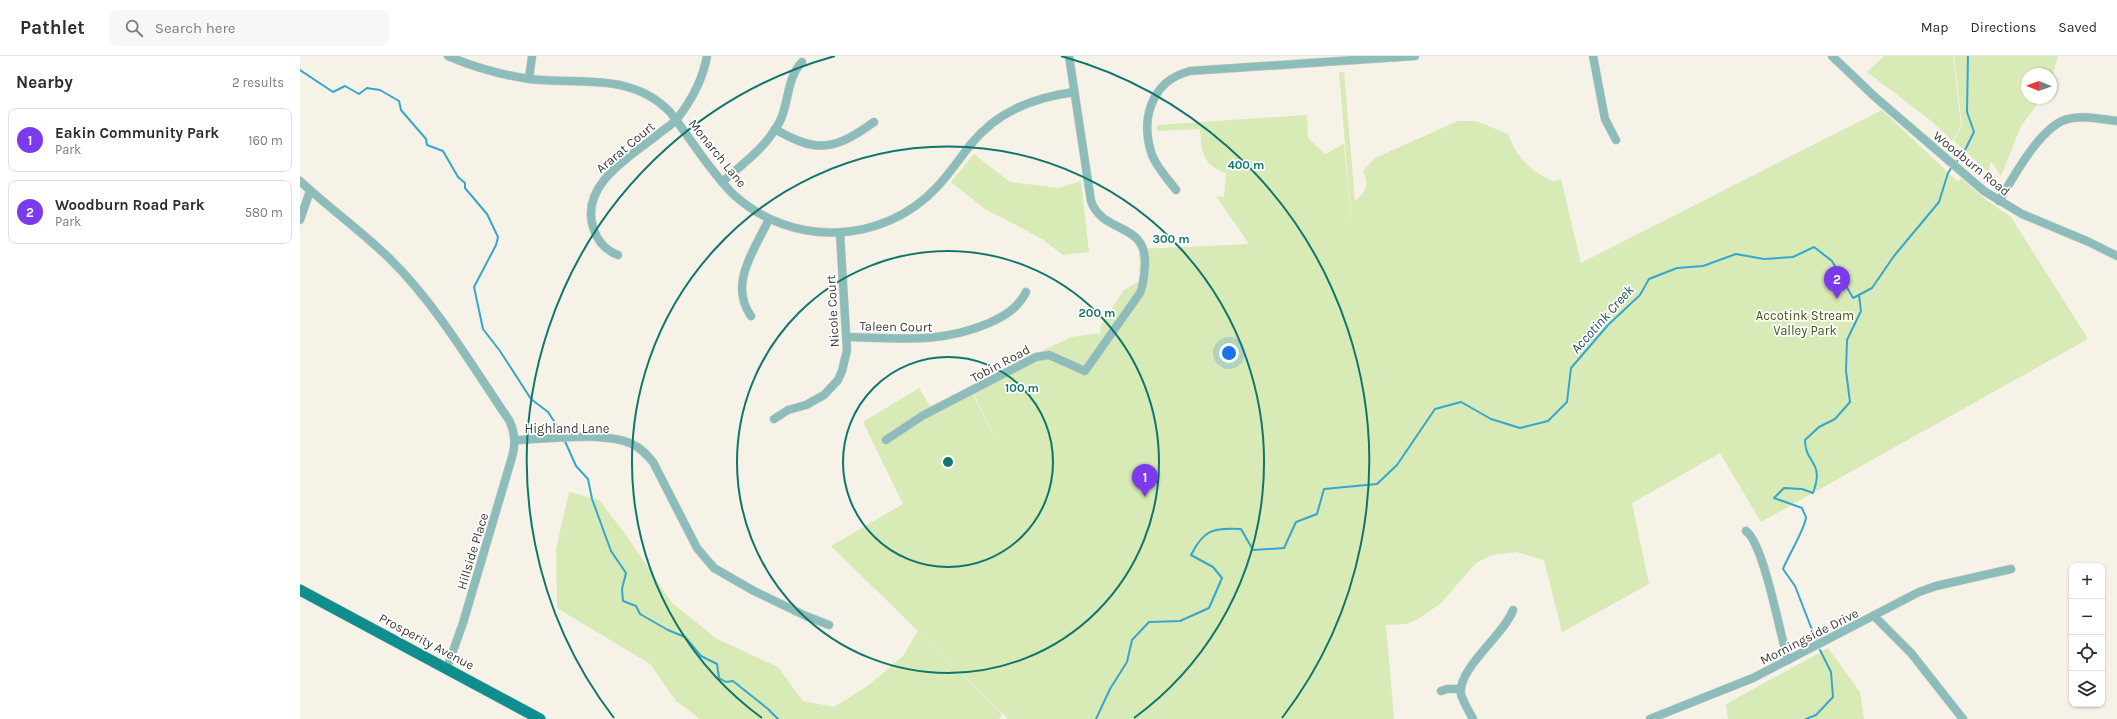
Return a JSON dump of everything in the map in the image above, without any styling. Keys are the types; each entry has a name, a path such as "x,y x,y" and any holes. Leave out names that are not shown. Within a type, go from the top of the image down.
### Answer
{"main road":[{"name":"Prosperity Avenue","path":"300,590 540,719"}],"street":[{"name":"Monarch Lane","path":"448,56 479,68 529,79 627,85 651,95 662,102 722,182 744,203 770,219 798,230 840,234 873,228 888,222 914,207 937,187 983,131 1005,113 1033,100 1074,92"},
{"path":"529,79 532,56"},
{"name":"Ararat Court","path":"618,255 601,244 593,228 590,211 594,193 605,177 676,120 697,88 707,56"},
{"name":"Tobin Road","path":"886,440 922,416 1036,357 1048,355 1085,371 1140,293 1144,282 1145,259 1140,240 1127,231 1100,217 1090,202 1069,56"},
{"path":"1176,190 1152,154 1148,124 1149,113 1155,95 1172,77 1190,71 1346,58 1415,56"},
{"path":"1593,56 1605,119 1616,140"},
{"name":"Woodburn Road","path":"1832,56 1937,151 1999,201 2022,214 2089,242 2117,256"},
{"path":"722,182 758,151 775,129 783,113 790,81 802,62"},
{"path":"1999,201 2044,136 2059,122 2074,117 2117,121"},
{"path":"775,129 802,144 825,146 845,141 874,122"},
{"name":"Highland Lane","path":"300,181 392,261 420,293 456,342 509,420 515,440 558,438 610,439 625,441 641,449 653,462 697,548 714,568 754,591 806,616 829,625"},
{"path":"300,220 310,191"},
{"path":"751,316 742,296 742,279 770,219"},
{"name":"Nicole Court","path":"774,419 788,410 815,402 832,388 838,380 846,360 847,337 840,234"},
{"name":"Taleen Court","path":"847,337 927,340 962,334 994,321 1011,312 1026,292"},
{"name":"Hillside Place","path":"447,668 463,623 512,457 515,440"},
{"path":"1746,531 1753,538 1763,566 1788,660"},
{"path":"1874,616 1920,592 1936,586 2011,569"},
{"path":"1473,719 1463,700 1461,689 1468,672 1508,622 1513,610"},
{"name":"Morningside Drive","path":"1650,719 1726,690 1874,616 1911,653 1963,719"},
{"path":"1441,691 1461,689"}],"green space":[{"path":"1884,56 1953,56 1961,125 1953,141 1930,120 1867,72"},
{"path":"1954,56 2058,56 2055,68 2021,68 2021,104 2038,104 2021,126 2001,176 1991,161 1988,172 1954,141 1962,125"},
{"name":"Accotink Stream Valley Park","path":"1339,72 1344,72 1355,201 1366,188 1366,180 1363,171 1375,158 1458,121 1476,121 1508,134 1515,149 1525,163 1539,174 1554,181 1561,179 1581,263 1882,110 1958,182 1961,178 1985,199 2011,217 2088,339 1761,522 1720,453 1632,503 1649,584 1562,632 1544,560 1516,552 1492,555 1476,563 1440,604 1418,619 1407,624 1386,625 1394,719 1008,719 831,546 903,504 863,422 919,388 930,406 969,387 1000,448 970,386 1071,337 1101,333 1100,327 1124,290 1140,281 1139,249 1249,244 1216,196 1224,197 1226,173 1212,166 1205,157 1200,129 1157,131 1157,125 1307,115 1308,138 1325,154 1344,144 1353,239"},
{"path":"974,154 1010,182 1059,188 1081,181 1089,252 1063,255 1042,239 985,209 951,182"},
{"path":"569,492 599,500 626,535 672,603 717,639 778,667 803,701 834,707 869,685 903,656 918,631 1002,714 999,719 700,719 676,701 650,664 557,608 556,549"},
{"path":"1828,648 1860,692 1864,719 1728,719 1726,704"}],"waterway":[{"name":"Accotink Creek","path":"1955,164 1964,152 1974,132 1967,112 1968,56"},
{"path":"300,70 333,92 345,86 359,94 367,88 380,90 399,101 401,110 426,139 427,145 443,151 458,177 465,183 465,188 487,214 498,237 496,245 474,287 483,329 500,351 531,399 548,412 563,435"},
{"name":"Accotink Creek","path":"1096,719 1110,689 1127,662 1132,640 1149,622 1180,621 1209,608 1222,578 1213,567 1191,555 1200,540 1205,535 1216,530 1241,529 1253,550 1284,548 1296,522 1317,514 1324,489 1377,484 1397,465 1435,409 1461,402 1491,419 1520,428 1548,421 1567,402 1571,368 1608,325 1640,295 1649,279 1677,268 1703,266 1736,254 1764,259 1793,257 1814,247 1832,261 1853,298 1872,288 1894,256 1939,202 1948,173 1952,167"},
{"path":"1816,640 1795,586 1783,569 1803,528 1806,517 1802,508 1774,498 1784,488 1802,489 1813,493 1817,475 1816,468 1808,454 1805,440 1819,427 1835,419 1850,402 1846,371 1847,340 1861,311 1859,295"},
{"path":"564,439 576,466 588,479 592,499 611,551 626,573 622,589 623,601 636,606 640,614 668,630 685,637 701,656 717,664 719,678 726,682 733,681 778,719"},
{"path":"1806,719 1816,715 1833,697 1831,672 1820,650"}],"place":[{"name":"Woodburn Road Park","path":"1837,299"},
{"name":"Eakin Community Park","path":"1145,497"}]}
